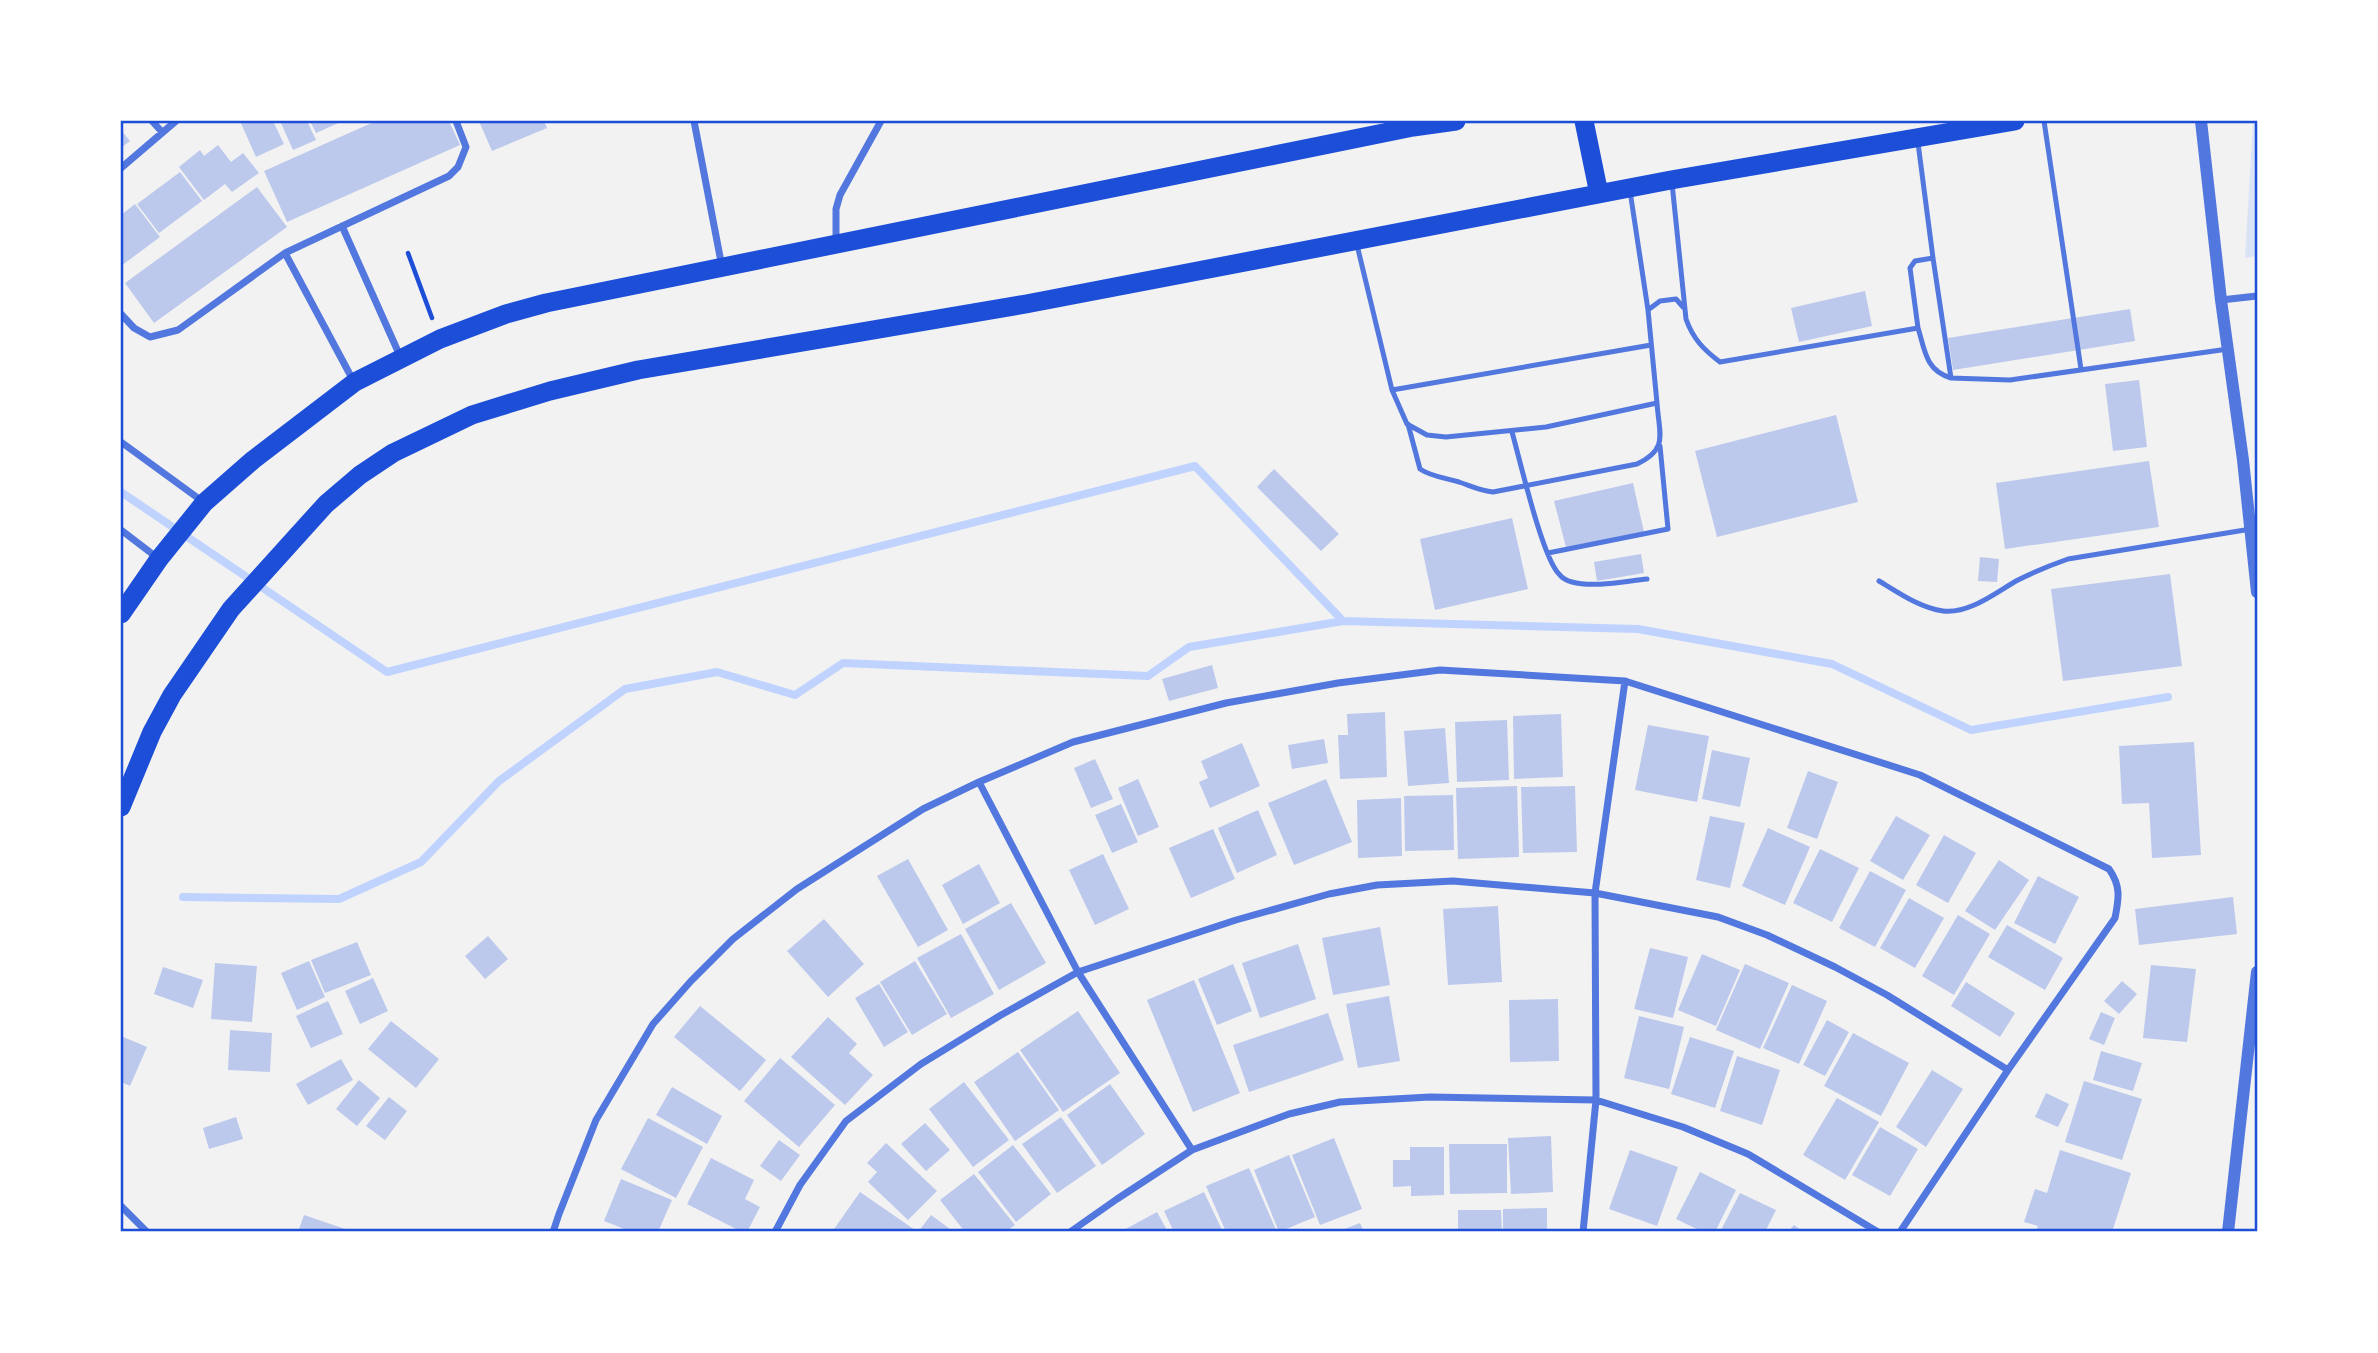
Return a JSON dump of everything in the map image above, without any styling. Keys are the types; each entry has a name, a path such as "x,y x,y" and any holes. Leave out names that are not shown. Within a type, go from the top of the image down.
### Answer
{"highway":[{"path":"121,614 161,556 204,503 253,460 355,382 440,339 506,314 546,303 1412,124 1456,121"},
{"path":"1584,121 1599,194"},
{"path":"121,807 152,732 172,695 231,609 326,504 360,475 393,453 472,415 537,395 638,370 1026,304 1671,180 2015,121"}],"street":[{"path":"152,121 162,132"},
{"path":"121,168 176,121"},
{"path":"121,314 134,328 150,337 178,330 285,253 449,176 458,167 466,147 456,121"},
{"path":"694,121 723,268"},
{"path":"836,245 836,209 839,195 880,121"},
{"path":"2201,121 2257,592"},
{"path":"342,226 401,358"},
{"path":"285,253 355,382"},
{"path":"2221,300 2257,296"},
{"path":"121,442 204,503"},
{"path":"121,530 161,556"},
{"path":"554,1232 558,1214 596,1120 653,1024 733,939 797,889 923,809 1073,742 1226,703 1338,683 1440,670 1625,681 1920,775 2109,869 2118,883 2120,896 2115,918 2008,1070 1900,1232"},
{"path":"1583,1232 1596,1100 1595,893 1625,681"},
{"path":"979,782 1078,972 1192,1150"},
{"path":"775,1232 800,1185 846,1121 921,1064 1001,1015 1078,972 1236,920 1329,894 1377,886 1453,881 1595,893 1718,917 1767,935 1835,967 1887,995 2008,1070"},
{"path":"2228,1232 2257,972"},
{"path":"1070,1232 1192,1150 1289,1114 1340,1102 1430,1097 1596,1100 1683,1128 1748,1154 1878,1232"},
{"path":"121,1206 147,1232"}],"lane":[{"path":"2044,121 2081,369"},
{"path":"1917,138 1951,378"},
{"path":"1671,180 1685,309 1691,334 1704,350 1720,362 1918,328"},
{"path":"1548,554 1668,529 1648,310 1630,188"},
{"path":"1356,242 1392,390 1408,424 1420,469 1427,474 1480,491 1493,492 1637,464 1651,457 1658,450 1660,443"},
{"path":"1933,258 1915,261 1910,268 1918,328 1928,365 1943,376 2010,380 2228,349"},
{"path":"1648,310 1660,301 1676,299 1685,309"},
{"path":"1392,390 1651,345"},
{"path":"1408,424 1427,435 1446,437 1512,432 1657,403"},
{"path":"1512,432 1548,554 1558,573 1570,582 1584,584 1647,579"},
{"path":"1879,581 1922,605 1945,611 1962,609 2041,569 2068,559 2251,529"}],"path":[{"path":"408,253 440,339"}],"shaded area":[{"path":"2253,121 2257,121 2257,256 2245,258"}],"building":[{"path":"240,121 273,121 284,144 256,157"},
{"path":"280,121 307,121 316,140 293,150"},
{"path":"310,121 343,121 316,133"},
{"path":"376,121 449,121 460,145 287,222 264,171"},
{"path":"479,121 544,121 547,128 492,151"},
{"path":"121,130 130,141 121,148"},
{"path":"218,145 231,162 243,153 259,173 232,192 225,184 204,200 179,167 200,150 204,156"},
{"path":"180,172 202,201 159,233 137,204"},
{"path":"257,187 287,227 154,323 125,283"},
{"path":"135,204 160,237 121,266 121,215"},
{"path":"1865,291 1872,326 1799,342 1791,308"},
{"path":"2130,309 2135,341 1953,370 1948,338"},
{"path":"2139,380 2147,447 2113,451 2105,384"},
{"path":"1836,415 1858,502 1717,537 1695,451"},
{"path":"2149,461 2159,527 2005,549 1996,483"},
{"path":"1274,469 1339,534 1321,551 1257,487"},
{"path":"1633,483 1644,532 1566,547 1554,501"},
{"path":"1512,518 1528,589 1435,610 1420,539"},
{"path":"1641,554 1644,573 1597,581 1594,562"},
{"path":"1980,557 1999,559 1997,582 1978,581"},
{"path":"2170,574 2182,666 2063,681 2051,589"},
{"path":"1212,665 1218,688 1169,701 1162,679"},
{"path":"1385,712 1387,777 1340,779 1338,735 1348,735 1347,714"},
{"path":"1561,714 1563,777 1514,779 1513,716"},
{"path":"1507,720 1509,780 1457,782 1455,722"},
{"path":"1648,725 1709,736 1697,802 1635,790"},
{"path":"1445,728 1449,783 1408,786 1404,731"},
{"path":"1324,739 1328,763 1292,769 1288,745"},
{"path":"2194,742 2201,855 2152,858 2149,803 2122,804 2119,746"},
{"path":"1242,743 1260,786 1210,808 1199,782 1208,778 1201,761"},
{"path":"1712,750 1750,758 1740,807 1702,799"},
{"path":"1095,759 1113,799 1091,808 1074,768"},
{"path":"1808,771 1838,782 1817,839 1787,828"},
{"path":"1138,779 1159,827 1138,836 1118,788"},
{"path":"1326,779 1352,842 1294,865 1268,803"},
{"path":"1517,786 1519,857 1458,859 1456,788"},
{"path":"1575,786 1577,852 1523,853 1521,787"},
{"path":"1453,795 1454,850 1405,851 1404,796"},
{"path":"1401,798 1402,856 1358,858 1357,800"},
{"path":"1121,804 1138,842 1112,853 1095,815"},
{"path":"1258,810 1277,855 1237,873 1218,828"},
{"path":"1710,816 1745,823 1730,888 1696,880"},
{"path":"1896,816 1930,835 1903,880 1870,861"},
{"path":"1768,828 1810,847 1785,905 1742,886"},
{"path":"1213,829 1235,879 1191,898 1169,848"},
{"path":"1944,835 1976,853 1948,903 1916,885"},
{"path":"1820,849 1859,868 1832,922 1793,903"},
{"path":"1103,854 1129,909 1095,925 1069,870"},
{"path":"908,859 948,930 918,947 877,876"},
{"path":"1999,860 2029,880 1995,930 1965,911"},
{"path":"979,864 1000,903 963,924 942,885"},
{"path":"1870,871 1906,890 1875,947 1839,928"},
{"path":"2038,876 2079,897 2055,944 2014,923"},
{"path":"2233,897 2237,934 2139,945 2135,909"},
{"path":"1909,898 1944,918 1915,968 1880,948"},
{"path":"1011,903 1046,963 999,990 965,929"},
{"path":"1498,906 1502,982 1448,985 1443,909"},
{"path":"1958,915 1990,934 1954,995 1922,976"},
{"path":"824,919 864,964 828,997 787,951"},
{"path":"2007,925 2063,958 2045,990 1988,957"},
{"path":"1380,927 1390,985 1333,995 1322,938"},
{"path":"961,934 994,994 951,1018 917,958"},
{"path":"488,936 508,959 485,979 465,956"},
{"path":"357,942 371,975 325,993 311,960"},
{"path":"1298,944 1316,999 1260,1018 1242,963"},
{"path":"1650,948 1688,957 1673,1018 1634,1009"},
{"path":"1702,954 1740,970 1716,1026 1678,1010"},
{"path":"309,961 325,997 297,1010 281,973"},
{"path":"915,961 947,1014 912,1035 880,982"},
{"path":"215,963 257,966 252,1022 211,1019"},
{"path":"1233,964 1252,1011 1217,1025 1198,979"},
{"path":"1745,964 1789,983 1760,1049 1716,1030"},
{"path":"2151,965 2196,969 2187,1042 2143,1038"},
{"path":"163,967 203,980 193,1008 154,994"},
{"path":"373,978 388,1011 360,1024 345,991"},
{"path":"1194,980 1240,1093 1193,1112 1147,1000"},
{"path":"2122,981 2137,994 2119,1014 2104,1001"},
{"path":"1966,982 2015,1013 2000,1037 1951,1006"},
{"path":"879,984 908,1032 884,1047 855,998"},
{"path":"1792,985 1827,1001 1799,1064 1763,1048"},
{"path":"1389,996 1400,1061 1358,1068 1346,1004"},
{"path":"1558,999 1559,1061 1510,1062 1509,1000"},
{"path":"328,1001 343,1034 311,1048 296,1016"},
{"path":"700,1006 766,1060 740,1091 674,1037"},
{"path":"1078,1011 1120,1073 1063,1112 1020,1050"},
{"path":"2101,1012 2115,1018 2104,1045 2089,1039"},
{"path":"1328,1013 1344,1060 1249,1092 1233,1045"},
{"path":"1639,1016 1684,1027 1669,1089 1624,1078"},
{"path":"828,1017 857,1044 849,1053 873,1075 845,1105 791,1057"},
{"path":"1827,1020 1849,1032 1825,1076 1803,1065"},
{"path":"391,1021 439,1059 416,1088 368,1049"},
{"path":"230,1030 272,1033 270,1072 228,1070"},
{"path":"1853,1033 1909,1063 1881,1116 1824,1086"},
{"path":"121,1036 147,1047 130,1086 121,1082"},
{"path":"1690,1037 1734,1051 1715,1108 1671,1094"},
{"path":"2101,1051 2142,1063 2133,1091 2093,1080"},
{"path":"1018,1052 1059,1110 1015,1141 974,1082"},
{"path":"1737,1056 1780,1070 1762,1125 1720,1111"},
{"path":"780,1058 835,1105 799,1147 744,1101"},
{"path":"341,1059 353,1080 308,1105 296,1084"},
{"path":"1932,1070 1963,1089 1926,1147 1896,1127"},
{"path":"359,1080 380,1098 357,1126 336,1109"},
{"path":"2084,1081 2142,1099 2122,1160 2065,1142"},
{"path":"964,1082 1009,1140 973,1167 929,1109"},
{"path":"1110,1084 1145,1134 1102,1165 1067,1115"},
{"path":"672,1087 722,1116 707,1144 656,1115"},
{"path":"2046,1093 2069,1104 2058,1127 2035,1117"},
{"path":"389,1097 407,1111 385,1140 366,1126"},
{"path":"1837,1098 1879,1122 1845,1180 1803,1155"},
{"path":"236,1117 243,1139 209,1149 203,1128"},
{"path":"1061,1117 1096,1166 1057,1193 1022,1144"},
{"path":"648,1118 703,1147 676,1198 621,1169"},
{"path":"925,1123 950,1150 926,1171 901,1144"},
{"path":"1880,1127 1918,1149 1890,1196 1852,1175"},
{"path":"1551,1136 1553,1192 1511,1194 1508,1138"},
{"path":"1334,1138 1362,1209 1320,1225 1292,1155"},
{"path":"779,1140 800,1155 781,1181 760,1166"},
{"path":"886,1143 937,1191 908,1220 868,1182 877,1172 867,1163"},
{"path":"1449,1144 1507,1144 1507,1193 1450,1194"},
{"path":"1013,1145 1051,1194 1016,1222 978,1172"},
{"path":"1410,1147 1444,1147 1444,1195 1411,1196 1411,1186 1393,1187 1393,1160 1410,1160"},
{"path":"1630,1150 1678,1167 1657,1226 1609,1209"},
{"path":"2060,1150 2131,1173 2112,1232 2036,1232 2038,1226 2024,1222 2035,1189 2047,1193"},
{"path":"1289,1155 1315,1217 1279,1232 1254,1170"},
{"path":"711,1158 754,1180 745,1199 760,1207 747,1232 742,1232 687,1204"},
{"path":"1249,1168 1277,1232 1226,1232 1206,1186"},
{"path":"1700,1172 1736,1190 1715,1232 1703,1232 1676,1219"},
{"path":"974,1174 1015,1225 1005,1232 965,1232 940,1200"},
{"path":"621,1179 672,1200 658,1232 632,1232 604,1221"},
{"path":"860,1192 918,1232 832,1232"},
{"path":"1204,1192 1223,1232 1174,1232 1164,1211"},
{"path":"1740,1193 1776,1210 1765,1232 1720,1232"},
{"path":"1547,1208 1547,1232 1503,1232 1503,1209"},
{"path":"1458,1210 1501,1210 1502,1232 1458,1232"},
{"path":"1157,1212 1168,1232 1120,1232"},
{"path":"304,1215 354,1232 298,1232"},
{"path":"931,1215 954,1232 918,1232"},
{"path":"1360,1223 1364,1232 1337,1232"},
{"path":"1794,1225 1803,1232 1788,1232"}],"waterway":[{"path":"121,492 387,672 1195,466 1343,621"},
{"path":"183,897 339,899 421,862 499,781 625,689 717,672 795,695 843,663 1148,676 1189,647 1343,621 1638,629 1832,664 1971,730 2168,697"}]}
